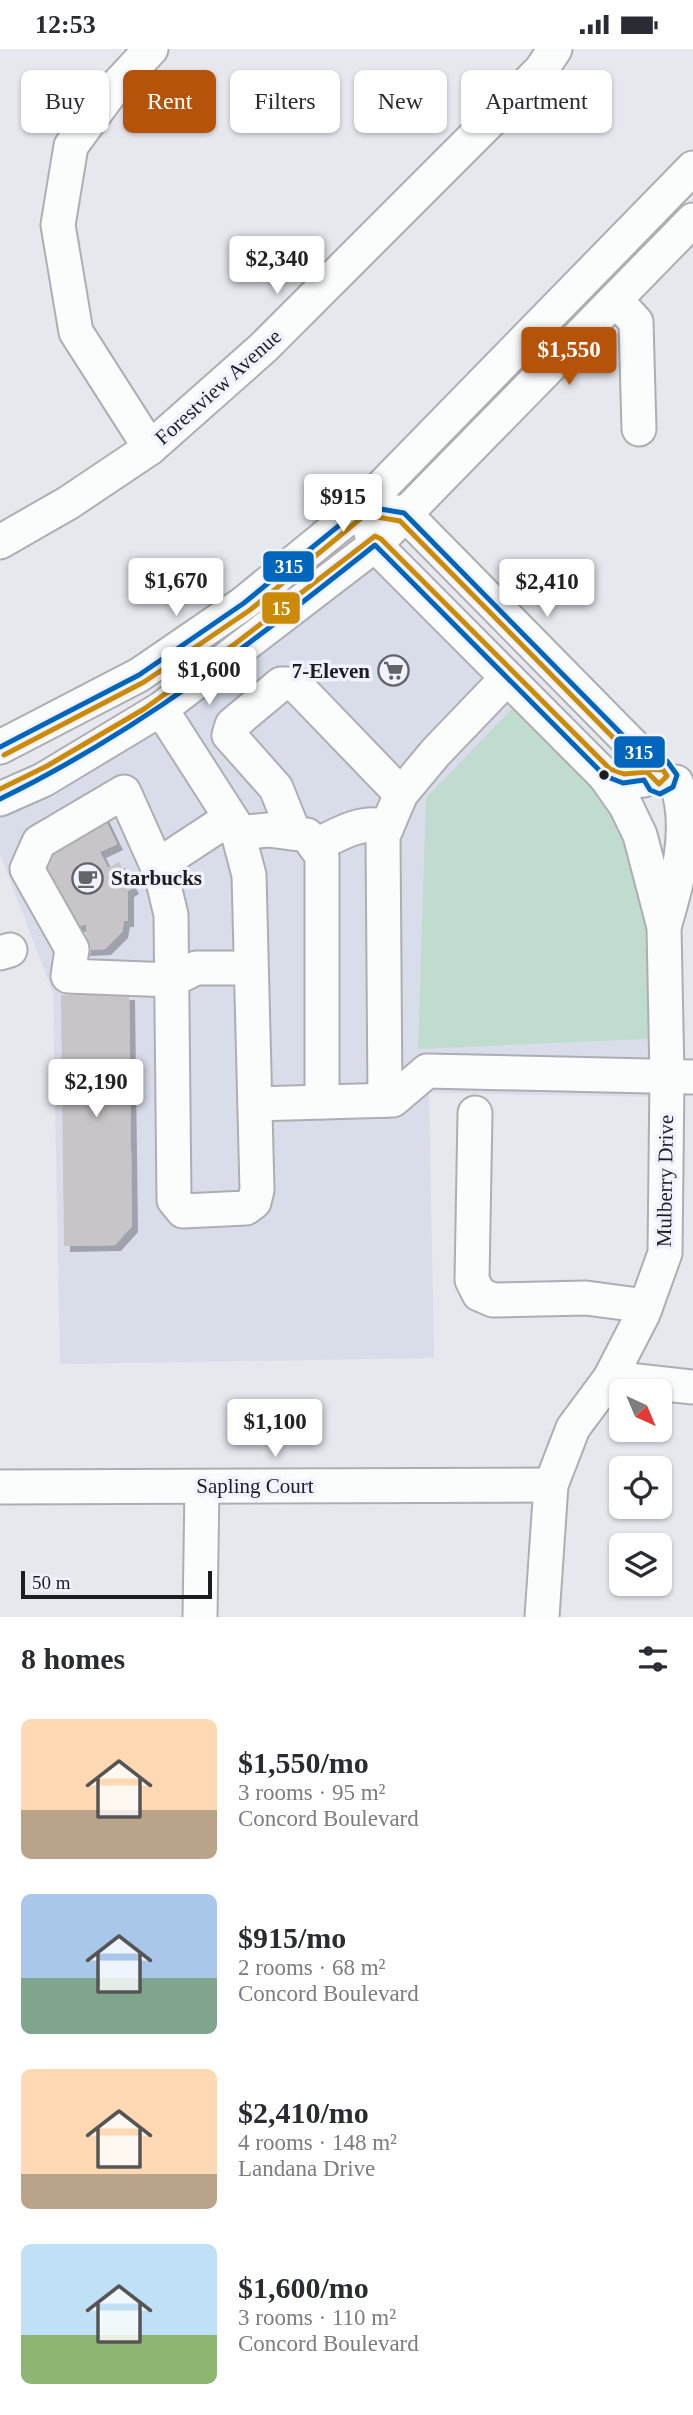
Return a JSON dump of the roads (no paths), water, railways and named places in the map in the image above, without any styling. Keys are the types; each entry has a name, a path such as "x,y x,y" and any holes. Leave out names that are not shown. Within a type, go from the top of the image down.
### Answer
{"street":[{"path":"150,447 76,332 58,225 71,146 110,93 151,49"},
{"name":"Forestview Avenue","path":"0,542 68,503 150,447 274,338 541,70 555,49"},
{"path":"0,747 139,675 244,603 363,506 687,188"},
{"path":"0,799 43,780 161,709 375,545 693,220"},
{"path":"616,300 636,322 639,429"},
{"path":"363,506 404,513 665,778"},
{"path":"363,506 375,545"},
{"name":"Mulberry Drive","path":"375,545 605,776 626,806 640,835 664,927 680,1077 665,1253 646,1306 610,1378 573,1428 551,1485 542,1617"},
{"path":"192,639 213,671"},
{"path":"385,1100 383,836 401,794 436,752 507,678"},
{"path":"322,1102 322,856 305,840 276,788 229,735 232,726 281,684 295,684 401,794"},
{"path":"161,709 234,825 249,875 257,1189 254,1202 246,1208 183,1211 174,1200 172,980 171,915 157,866 124,792 39,842 27,869 72,949 68,976 172,980 196,968 251,968"},
{"path":"605,776 623,783 665,778"},
{"name":"Mulberry Drive","path":"640,835 665,778"},
{"name":"Mulberry Drive","path":"664,927 678,881 684,846 685,817 665,778"},
{"path":"157,866 234,825 268,830 305,840 376,824 387,827"},
{"path":"255,1104 393,1100 427,1071 680,1077"},
{"path":"475,1113 471,1280 478,1294 493,1300 586,1298 646,1306"},
{"path":"610,1378 693,1387"},
{"name":"Sapling Court","path":"0,1487 551,1485"},
{"path":"200,1617 202,1487"}],"place":[{"name":"7-Eleven","path":"393,671"},
{"name":"Starbucks","path":"88,878"}]}
